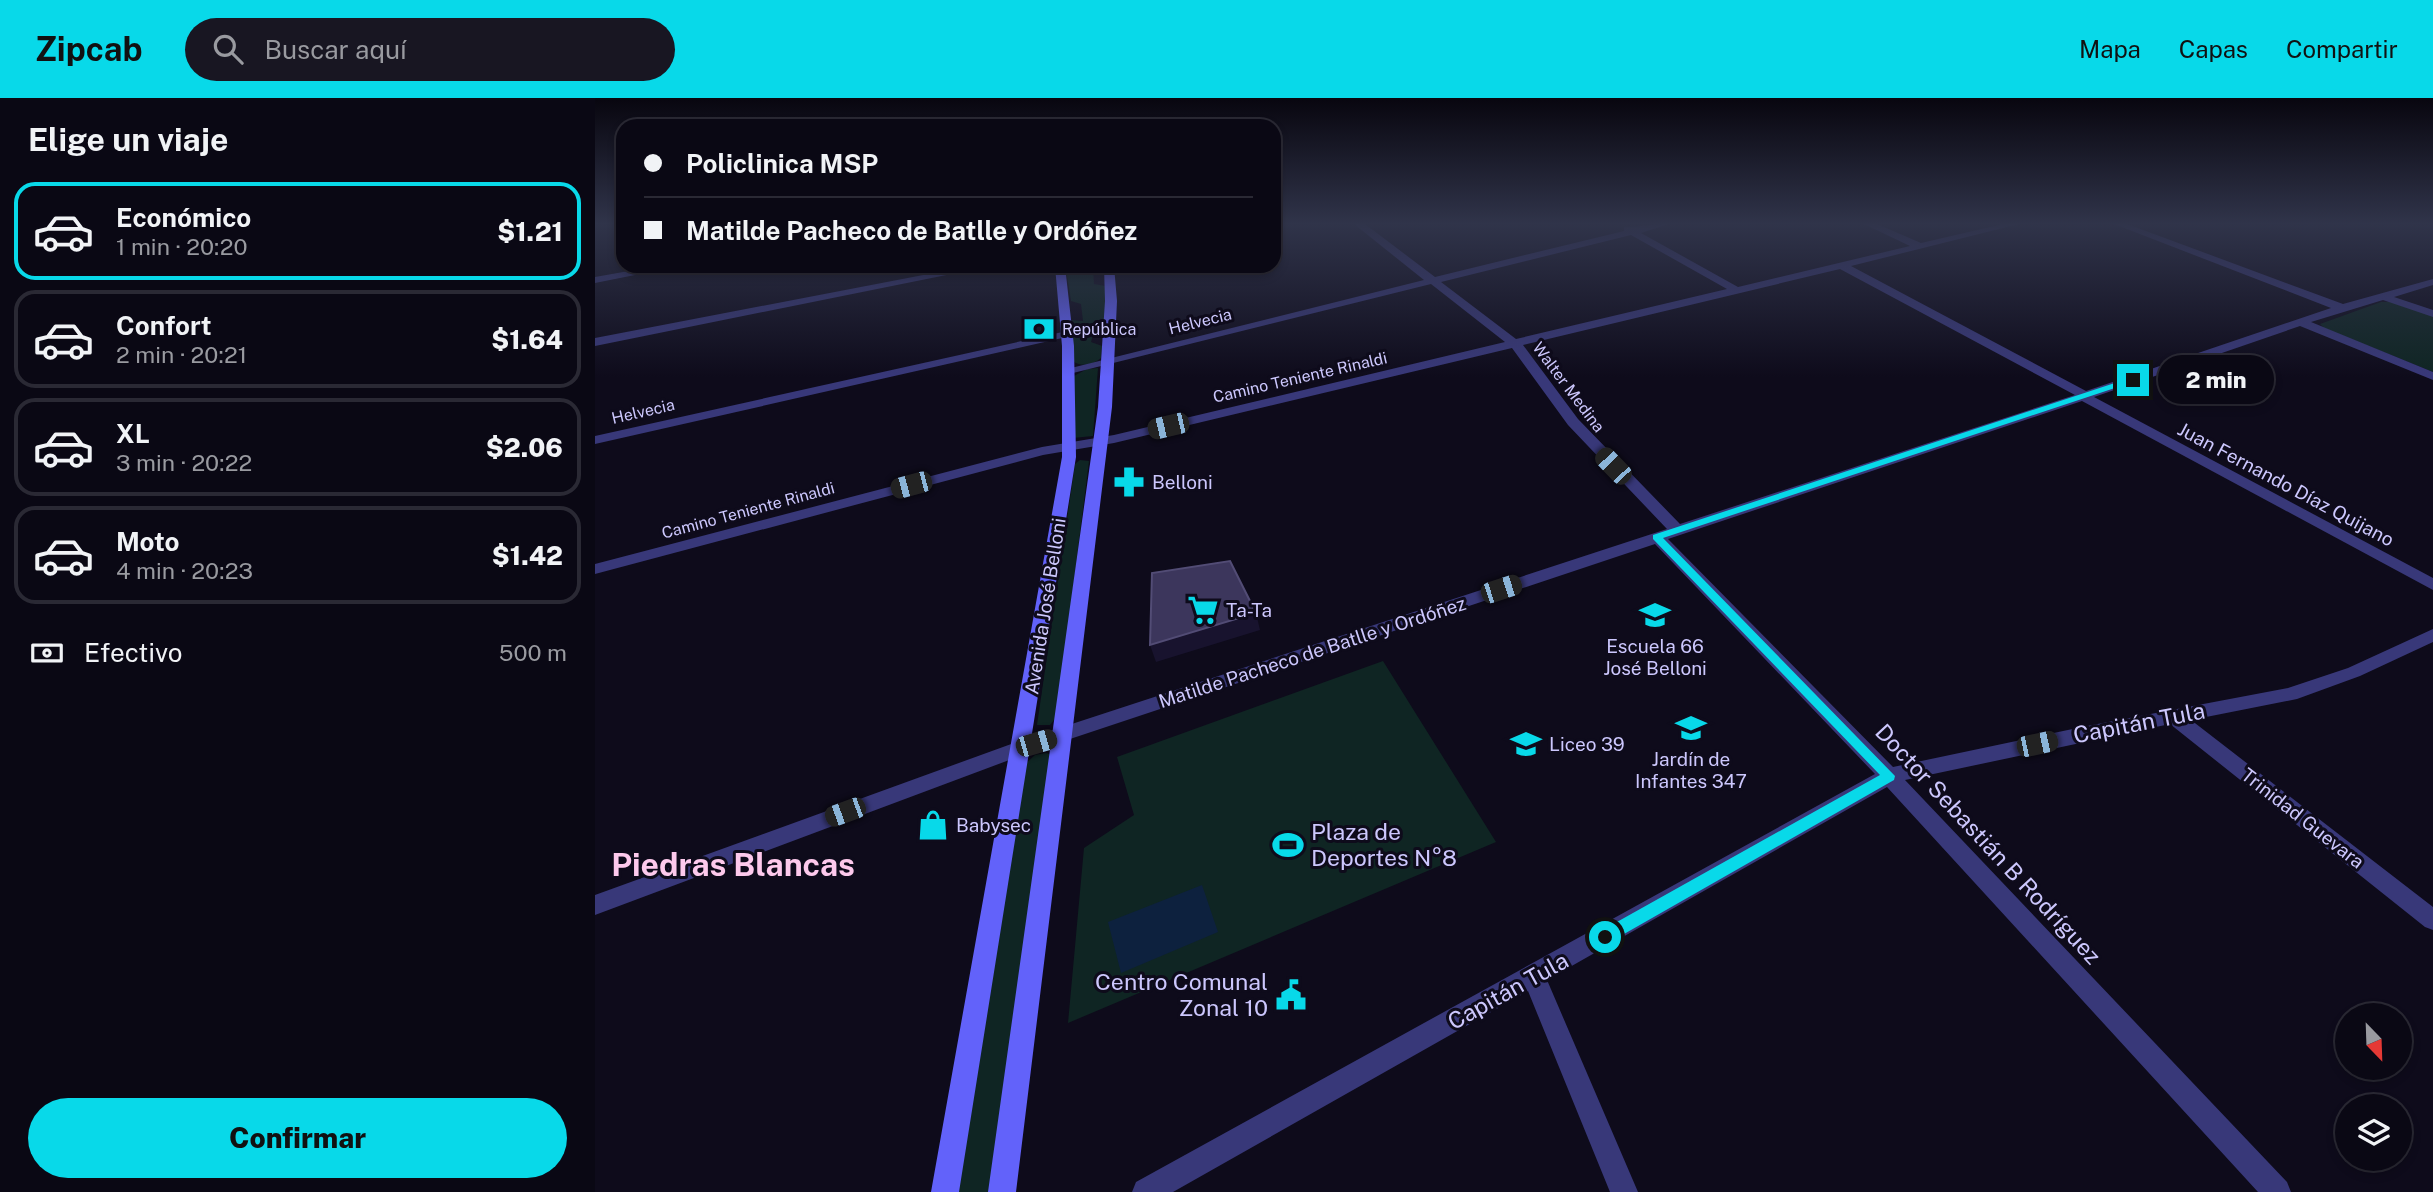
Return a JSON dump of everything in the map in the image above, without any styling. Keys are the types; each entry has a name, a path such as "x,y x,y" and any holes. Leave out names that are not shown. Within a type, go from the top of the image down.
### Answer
{"main road":[{"name":"Avenida José Belloni","path":"945,1192 1069,457 1069,370 1061,275"},
{"name":"Avenida José Belloni","path":"1002,1192 1101,441 1108,361 1110,275"}],"street":[{"path":"595,280 623,275"},
{"path":"595,342 939,275"},
{"name":"Walter Medina","path":"1426,275 1516,344 1573,422 1667,534"},
{"name":"Helvecia","path":"1069,370 1462,275"},
{"path":"1709,275 1738,291"},
{"name":"Camino Teniente Rinaldi","path":"595,569 1069,446 1101,441 1805,275"},
{"name":"Juan Fernando Díaz Quijano","path":"1860,275 2433,585"},
{"path":"2255,275 2342,308"},
{"name":"Matilde Pacheco de Batlle y Ordóñez","path":"595,905 1021,748 2085,397 2300,321 2433,282"},
{"path":"2385,297 2433,314"},
{"path":"2300,321 2433,376"},
{"name":"Helvecia","path":"595,440 1067,334"},
{"name":"Doctor Sebastián B Rodríguez","path":"1667,534 2277,1192"},
{"name":"Capitán Tula","path":"1146,1192 1889,776 2318,685 2433,635"},
{"name":"Trinidad Guevara","path":"2173,716 2433,920"},
{"path":"1534,977 1624,1192"}],"green space":[{"path":"1067,275 1093,275 1094,284 1106,286 1106,325 1096,324 1091,342 1102,346 1101,358 1095,362 1080,364 1073,361 1071,320 1083,321 1081,304 1071,301"},
{"path":"2381,302 2392,302 2433,316 2433,372 2324,328 2320,324"},
{"path":"1098,368 1093,436 1073,438 1074,376 1087,369"},
{"path":"1080,460 1089,461 1057,716 1050,725 1037,725 1075,464"},
{"name":"Plaza de Deportes N°8","path":"1383,661 1496,842 1068,1023 1084,848 1134,815 1117,757"},
{"path":"1035,755 1052,755 992,1192 955,1192 1025,764"}],"water":[{"path":"1202,885 1218,932 1121,973 1108,922"}],"building":[{"name":"Ta-Ta","path":"1230,561 1256,613 1150,645 1152,573"}],"place":[{"name":"República","path":"1039,329"},
{"name":"Belloni","path":"1129,482"},
{"name":"Ta-Ta","path":"1203,610"},
{"name":"Escuela 66 José Belloni","path":"1655,615"},
{"name":"Jardín de Infantes 347","path":"1691,728"},
{"name":"Liceo 39","path":"1526,744"},
{"name":"Babysec","path":"933,825"},
{"name":"Plaza de Deportes N°8","path":"1288,845"},
{"name":"Centro Comunal Zonal 10","path":"1291,995"}],"district":[{"name":"Piedras Blancas","path":"733,865"}],"route":[{"path":"1605,937 1889,776 1657,537 2133,380"}]}
